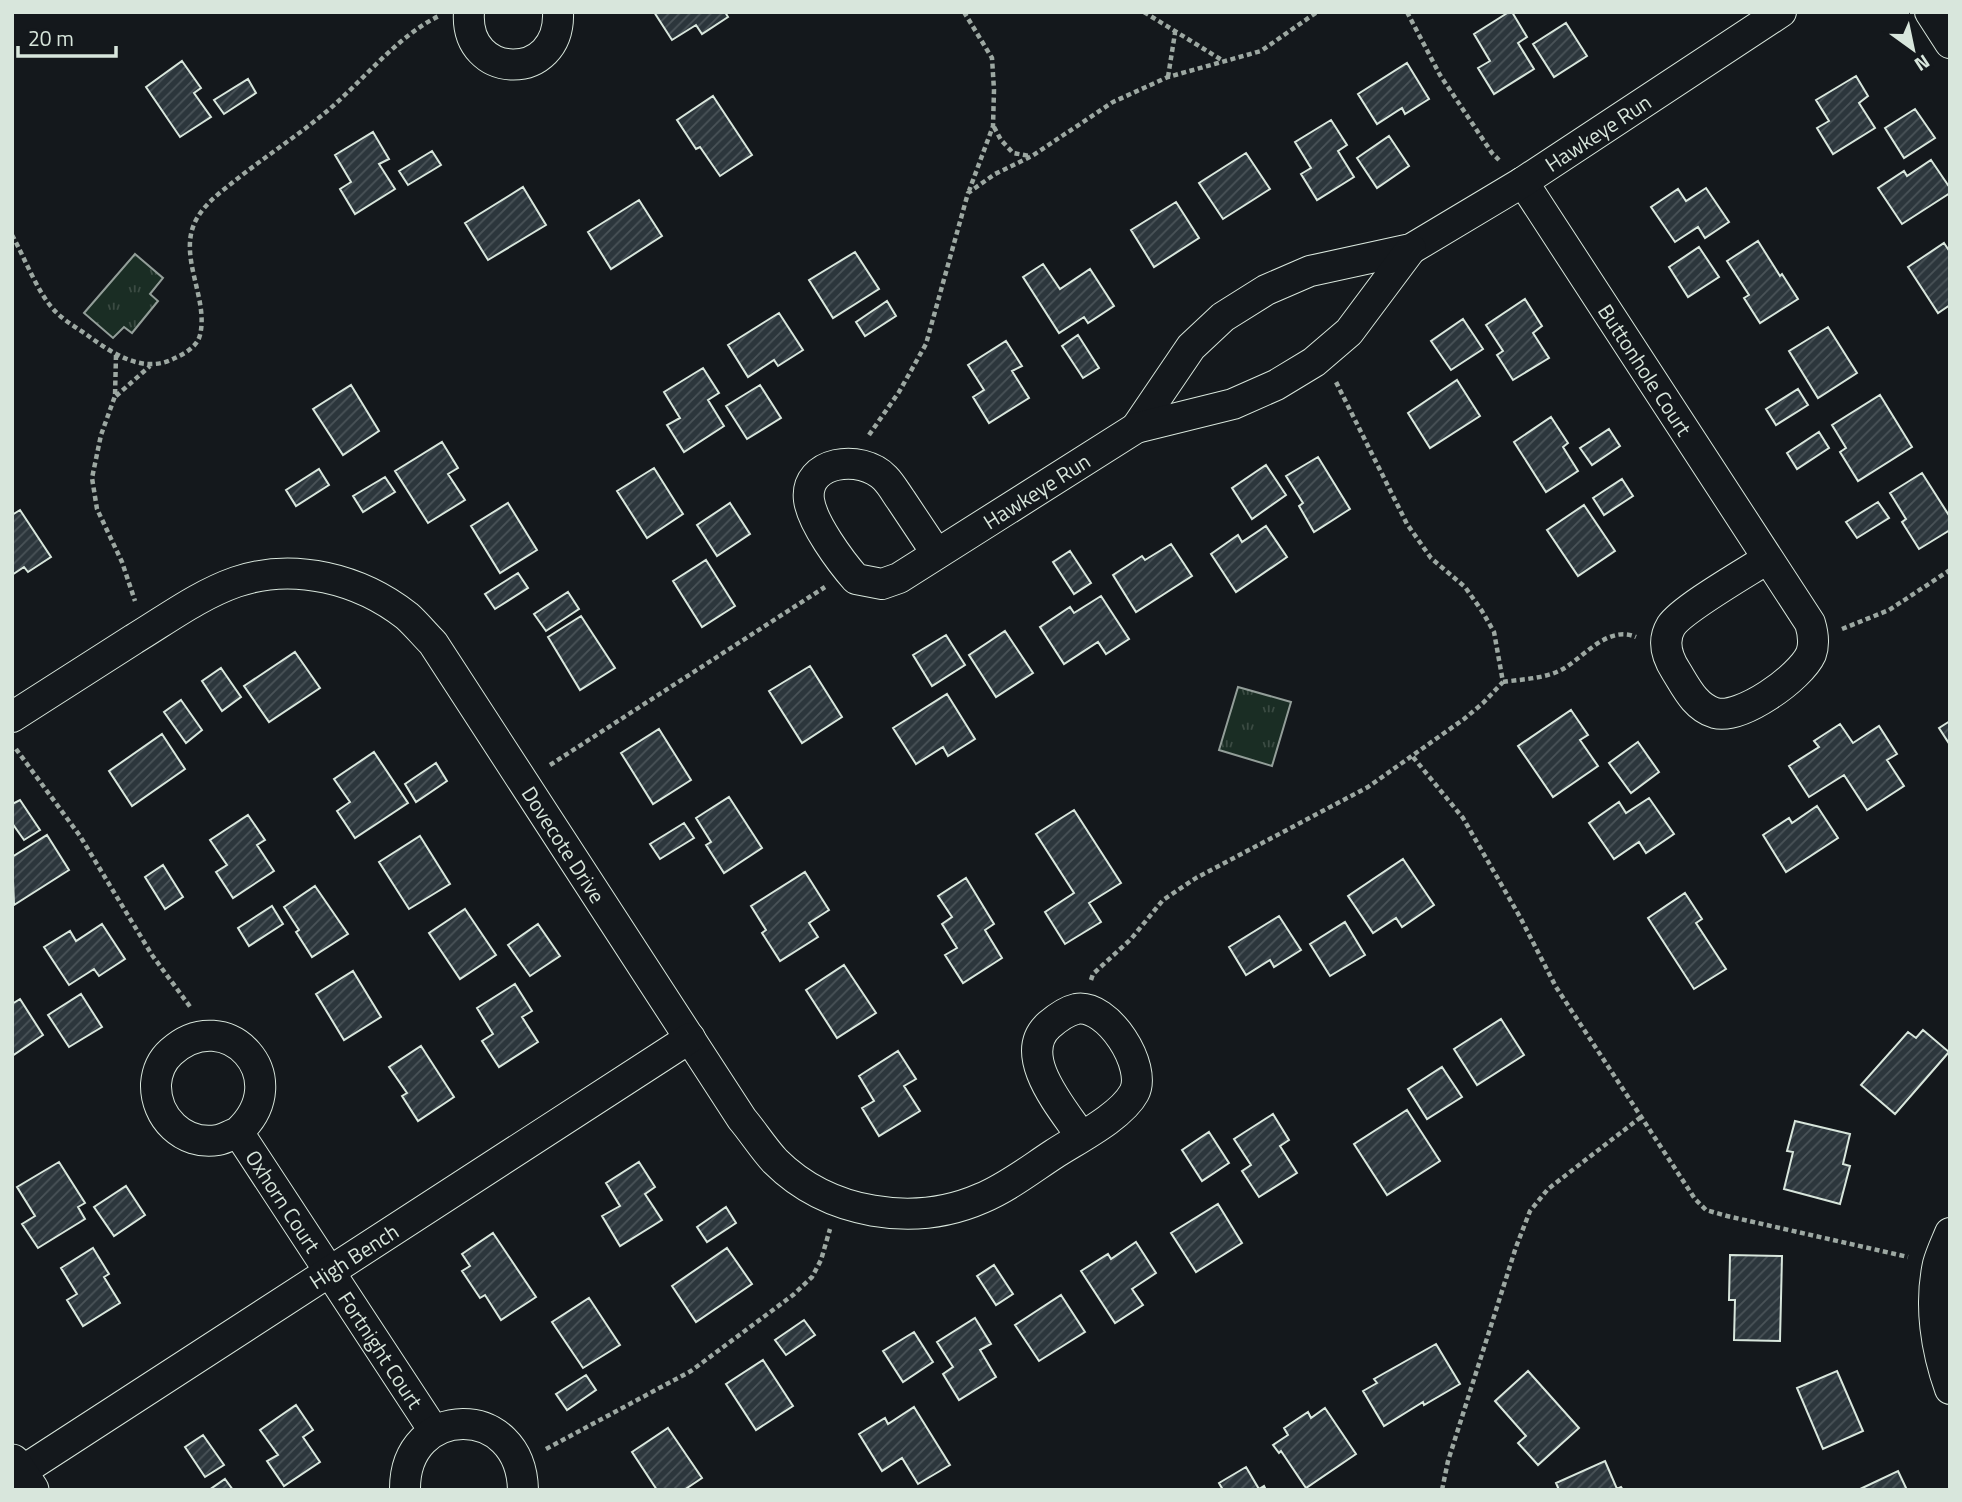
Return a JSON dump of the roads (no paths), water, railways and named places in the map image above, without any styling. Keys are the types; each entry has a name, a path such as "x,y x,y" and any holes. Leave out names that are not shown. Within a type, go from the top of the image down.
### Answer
{"street":[{"path":"458,13 468,25 476,46 488,58 512,66 528,63 546,52 555,39 558,12"},
{"name":"Hawkeye Run","path":"1136,428 1191,347 1223,317 1266,290 1310,271 1411,249 1523,182 1781,12"},
{"path":"1930,12 1950,43"},
{"name":"Buttonhole Court","path":"1523,182 1810,623 1814,637 1811,653 1791,678 1745,709 1729,714 1715,713 1701,706 1669,661 1667,635 1672,624 1685,612 1768,559"},
{"name":"Hawkeye Run","path":"937,554 886,478 862,463 846,462 833,466 817,476 809,487 809,502 815,519 856,579 882,584 899,578 937,554 1136,428 1233,404 1276,385 1314,362 1349,332 1411,249"},
{"name":"Dovecote Drive","path":"12,717 201,597 237,582 270,574 298,573 359,587 409,618 433,643 743,1119 775,1161 805,1183 838,1201 872,1212 909,1214 946,1211 982,1198 1010,1183 1121,1110 1135,1092 1138,1075 1128,1049 1110,1023 1096,1011 1077,1009 1057,1019 1042,1032 1036,1049 1038,1064 1045,1081 1081,1136"},
{"name":"Oxhorn Court","path":"207,1035 228,1038 244,1049 255,1063 261,1084 259,1104 250,1121 237,1132 219,1140 202,1141 184,1136 164,1118 156,1097 157,1075 165,1058 183,1042 207,1035"},
{"name":"High Bench","path":"20,1475 690,1038"},
{"name":"Oxhorn Court","path":"237,1132 329,1272"},
{"path":"1950,1233 1938,1264 1934,1308 1940,1361 1950,1389"},
{"name":"Fortnight Court","path":"329,1272 435,1431"},
{"name":"Fortnight Court","path":"405,1490 404,1475 417,1445 435,1431 449,1425 467,1423 483,1426 499,1434 522,1478"}]}
